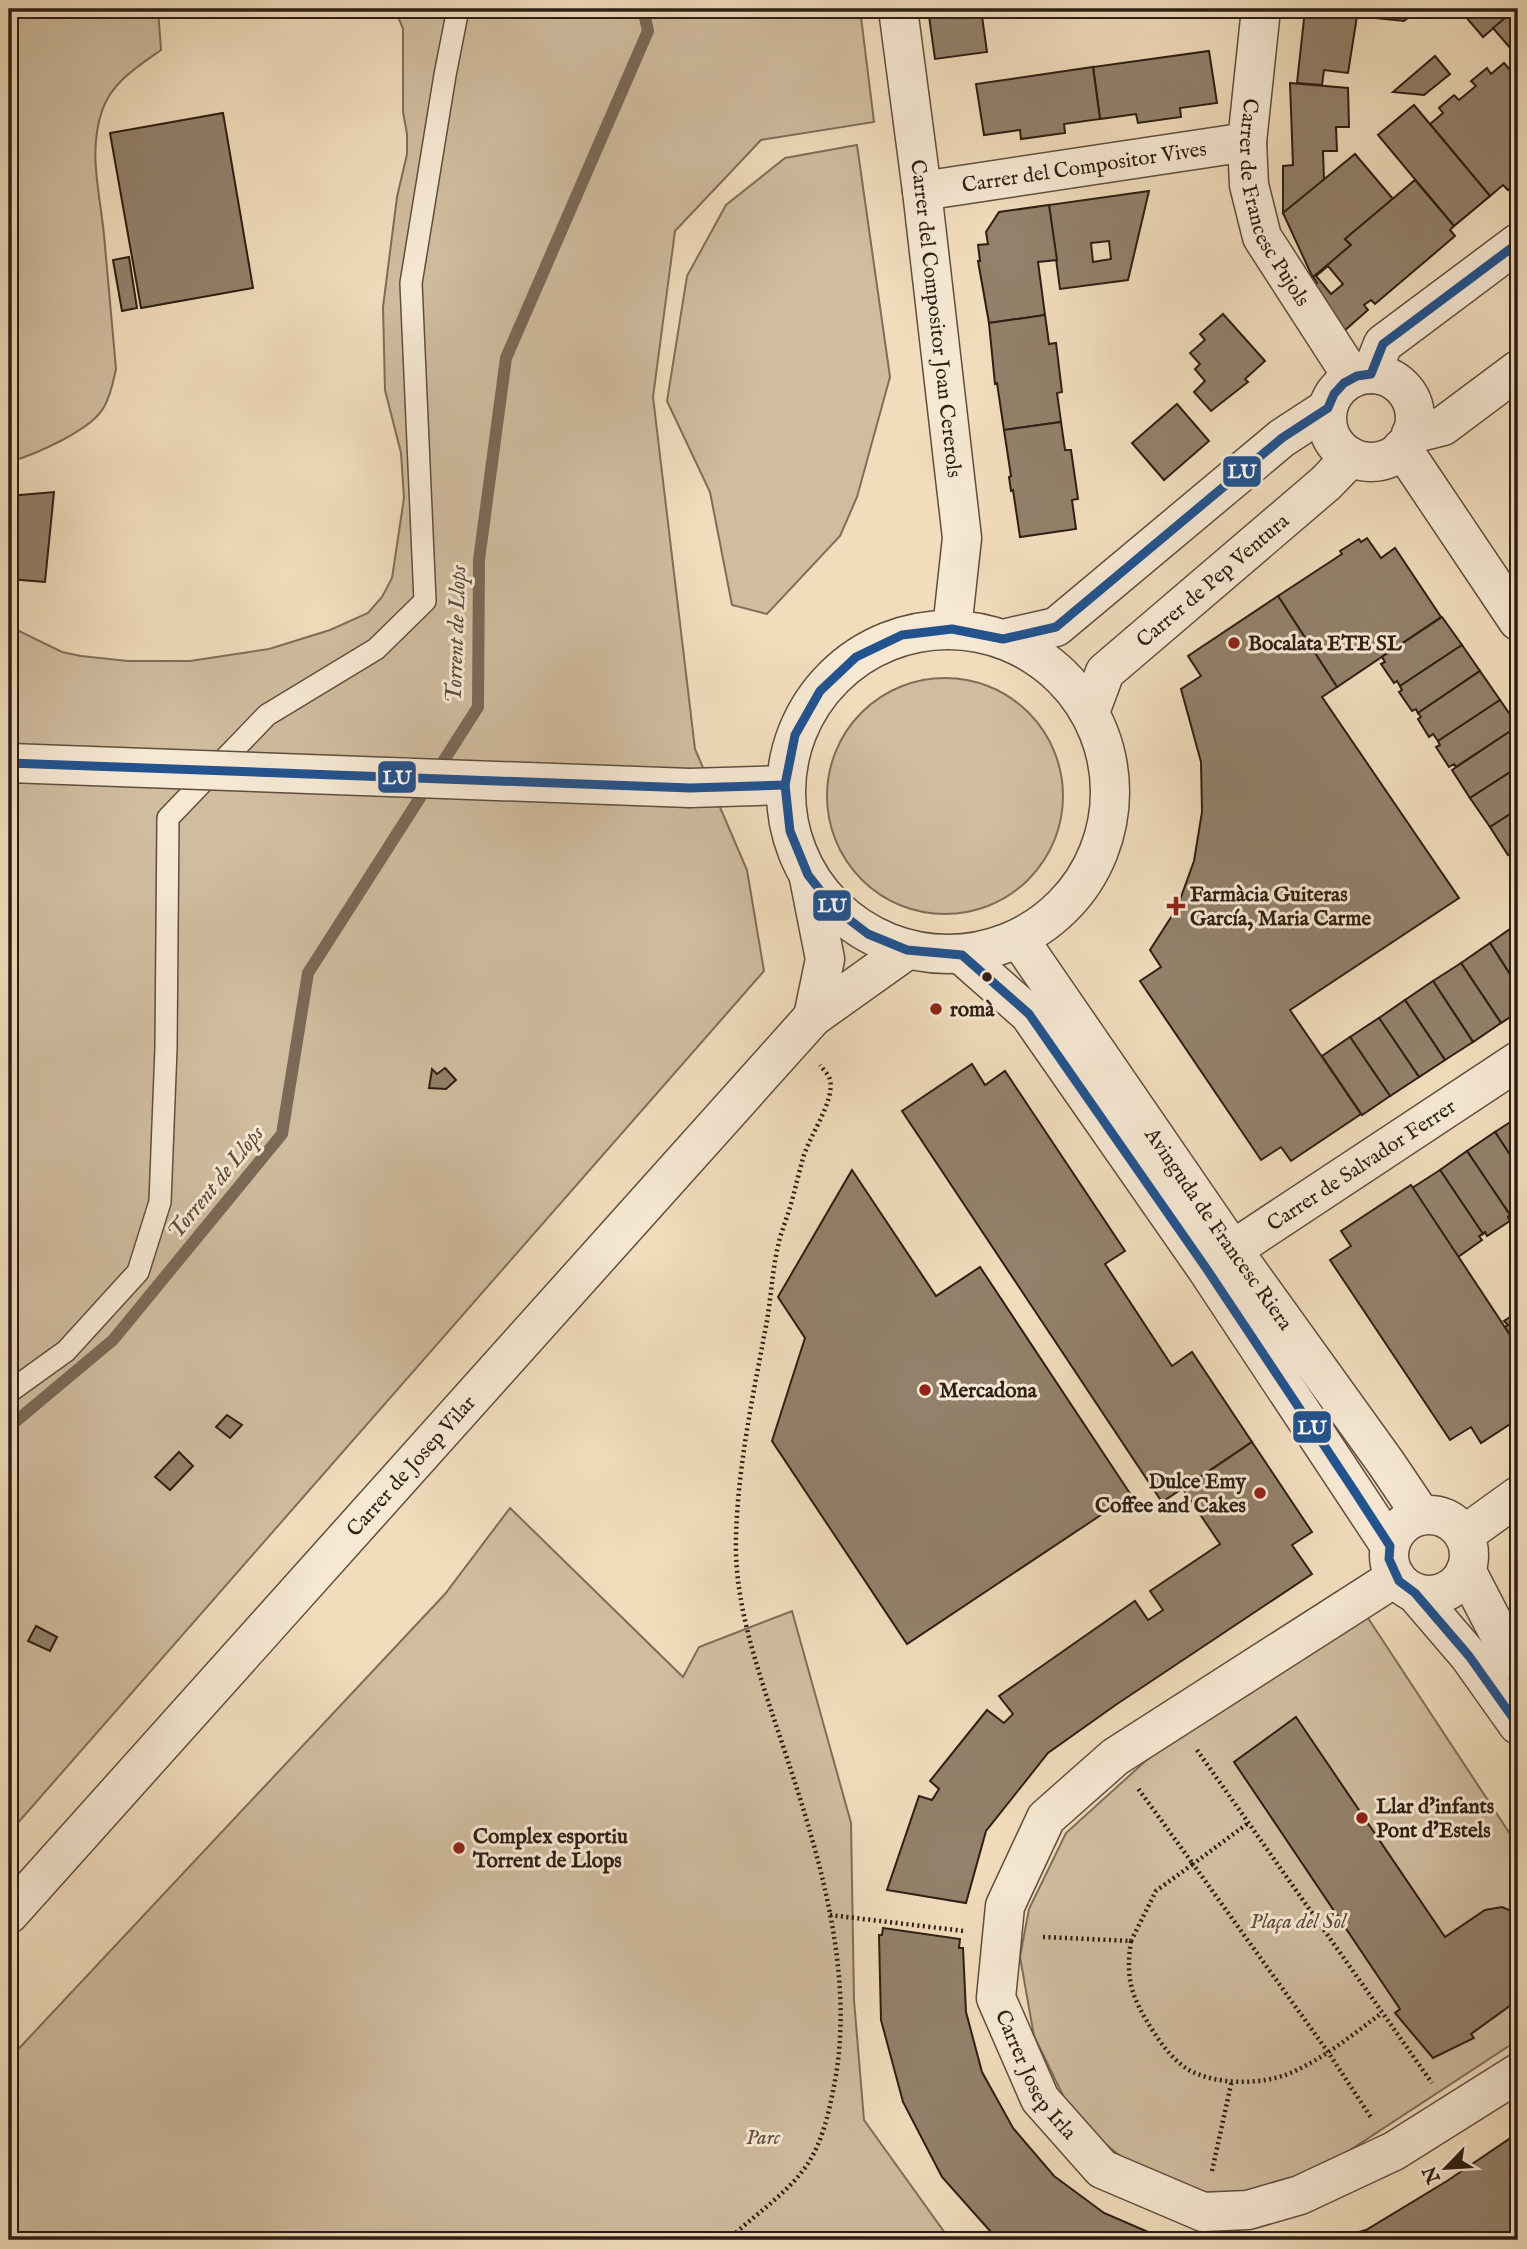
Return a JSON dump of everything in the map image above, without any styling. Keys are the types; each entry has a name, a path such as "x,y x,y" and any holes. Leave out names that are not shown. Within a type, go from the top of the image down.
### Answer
{"street":[{"name":"Carrer del Compositor Joan Cererols","path":"898,9 962,538 952,629"},
{"name":"Carrer de Francesc Pujols","path":"1261,9 1247,142 1249,185 1262,237 1362,376"},
{"name":"Carrer del Compositor Vives","path":"922,191 1247,142"},
{"path":"1362,376 1383,344 1518,243"},
{"path":"1407,441 1443,426 1518,370"},
{"path":"1362,376 1385,376 1397,383 1407,393 1413,406 1414,420 1407,441 1394,456 1380,461 1365,462 1339,449 1326,422 1334,394 1344,383 1362,376"},
{"path":"1003,639 1056,627 1282,438 1328,408"},
{"path":"1407,441 1518,621"},
{"name":"Carrer de Pep Ventura","path":"1090,712 1105,672 1326,483 1351,457"},
{"path":"805,1025 825,959 808,875 790,831 785,785 795,735 820,691 856,657 902,635 952,629 1003,639 1038,656 1067,681 1090,712 1108,762 1109,815 1094,865 1062,908 1019,939 992,949 962,955 907,950 868,934 834,908 808,875"},
{"path":"9,763 690,789 785,785"},
{"name":"Avinguda de Francesc Riera","path":"1019,939 1219,1258 1400,1572 1469,1656 1518,1725"},
{"name":"Carrer de Josep Vilar","path":"9,1913 805,1025 907,950"},
{"name":"Avinguda de Francesc Riera","path":"962,955 1030,1014 1219,1258 1386,1463 1421,1515"},
{"name":"Carrer de Salvador Ferrer","path":"1219,1258 1518,1061"},
{"path":"1518,1496 1465,1553 1460,1580 1451,1589 1427,1595 1400,1572 1394,1534 1401,1525 1421,1515 1434,1514 1446,1518 1465,1553 1498,1632 1518,1662"},
{"name":"Carrer Josep Irla","path":"1400,1572 1115,1757 1046,1818 1004,1906 996,1998 1040,2099 1102,2169 1200,2226 1300,2195 1394,2151 1518,2073"}],"lane":[{"path":"9,1392 66,1351 138,1272 160,1202 166,1048 168,818 267,715 376,649 425,601 411,283 458,9"}],"path":[{"path":"728,2240 783,2192 809,2163 827,2122 839,2059 841,2014 830,1915 798,1792 753,1655 741,1601 735,1541 739,1472 778,1244 792,1204 805,1147 830,1098 830,1079 805,1025"},
{"path":"1175,1718 1247,1824 1455,2115"},
{"path":"1247,1824 1193,1864 1328,2052 1394,2151"},
{"path":"1131,1941 1127,1966 1132,1990 1144,2015 1163,2046 1189,2070 1215,2079 1250,2082 1285,2075 1328,2052 1382,2013"},
{"path":"1200,2226 1232,2080"}],"green space":[{"path":"9,9 158,9 161,50 118,84 106,101 98,126 96,173 116,369 112,388 104,407 88,424 47,448 9,462"},
{"path":"395,9 860,9 874,122 761,140 675,231 653,397 695,749 747,870 764,971 9,1833 9,626 62,652 81,656 128,661 190,661 269,649 330,630 368,613 382,597 392,578 404,498 401,453 385,390 383,307 397,197 407,154 403,112 403,29"},
{"path":"857,145 890,377 857,497 840,536 767,614 732,605 710,492 667,401 687,276 726,205 785,158"},
{"path":"945,678 990,687 1020,705 1036,721 1058,762 1063,796 1054,841 1036,871 1020,887 979,909 945,914 900,905 870,887 854,871 832,830 827,796 836,751 854,721 870,705 911,683"},
{"name":"Complex esportiu Torrent de Llops","path":"510,1508 683,1677 699,1647 792,1611 851,1823 854,2000 864,2120 950,2240 9,2240 9,2059 445,1594"},
{"name":"Plaça del Sol","path":"1362,1609 1518,1846 1518,2040 1315,2173 1246,2198 1199,2191 1137,2170 1074,2118 1034,2036 1020,1957 1029,1909 1066,1833 1192,1719"}],"building":[{"path":"928,9 981,9 987,52 935,59"},
{"path":"1290,9 1419,9 1404,21"},
{"path":"1459,9 1476,9 1483,16 1493,9 1503,20 1483,37"},
{"path":"1518,9 1518,57 1493,28"},
{"path":"1305,10 1357,16 1348,73 1324,70 1322,85 1297,83"},
{"path":"1209,51 1217,103 1180,108 1181,117 1138,123 1136,114 1100,119 1093,67"},
{"path":"1435,56 1450,74 1424,95 1393,92"},
{"path":"1504,63 1518,79 1518,181 1508,190 1503,185 1490,196 1430,124 1443,113 1439,108 1454,95 1459,100 1476,86 1471,81 1487,68 1491,74"},
{"path":"1093,67 1100,119 1064,124 1065,133 1021,139 1020,130 984,135 976,84"},
{"path":"1290,83 1348,88 1349,127 1336,127 1337,151 1323,151 1324,180 1283,213 1283,166 1293,165"},
{"path":"1414,105 1490,196 1454,226 1378,135"},
{"path":"223,113 253,288 141,308 110,133"},
{"path":"1355,154 1393,199 1345,239 1351,245 1313,278 1283,213"},
{"path":"1415,180 1454,226 1450,230 1455,236 1375,304 1371,300 1364,305 1368,310 1344,331 1311,288 1317,283 1313,277 1351,245 1345,239","holes":["1328,266 1343,284 1331,294 1316,276"]},
{"path":"1149,191 1128,280 1060,289 1049,205","holes":["1109,241 1111,259 1093,262 1091,243"]},
{"path":"1049,205 1057,260 1038,262 1045,315 989,323 978,261 978,245 988,244 986,232 999,212"},
{"path":"129,257 137,308 122,311 113,260"},
{"path":"1223,314 1265,361 1245,379 1248,382 1211,411 1194,392 1205,381 1195,369 1200,364 1190,353 1205,340 1200,334"},
{"path":"1045,315 1049,344 1056,343 1062,392 1057,393 1061,422 1004,430 997,383 995,384 989,323"},
{"path":"1177,404 1209,441 1164,480 1132,443"},
{"path":"1061,422 1065,450 1071,450 1078,499 1072,500 1076,529 1020,537 1004,430"},
{"path":"54,492 45,582 9,579 9,496"},
{"path":"1367,538 1381,558 1395,548 1441,617 1337,687 1278,596 1342,554 1340,551 1359,539 1361,542"},
{"path":"1278,596 1337,687 1322,697 1459,898 1290,1010 1361,1114 1291,1161 1281,1147 1261,1160 1140,981 1161,967 1150,950 1177,908 1194,861 1202,812 1201,762 1181,689 1201,676 1188,656"},
{"path":"1442,617 1462,645 1400,686 1397,681 1394,683 1381,664 1385,662 1382,657"},
{"path":"1462,645 1480,671 1418,713 1416,709 1412,711 1399,692 1402,690 1400,686"},
{"path":"1480,671 1500,700 1438,741 1433,734 1429,737 1418,719 1421,717 1418,713"},
{"path":"1500,700 1518,726 1456,767 1454,764 1449,767 1436,747 1440,745 1438,741"},
{"path":"1518,726 1518,767 1470,798 1452,770"},
{"path":"1518,767 1518,809 1490,827 1470,798"},
{"path":"1518,809 1518,848 1508,855 1490,827"},
{"path":"1517,924 1518,926 1518,987 1490,943"},
{"path":"1490,943 1518,987 1518,1012 1501,1023 1461,963"},
{"path":"1461,963 1501,1023 1473,1042 1433,981"},
{"path":"1433,981 1473,1042 1445,1060 1405,1000"},
{"path":"1405,1000 1445,1060 1419,1077 1379,1018"},
{"path":"1379,1018 1419,1077 1390,1096 1350,1037"},
{"path":"1350,1037 1390,1096 1362,1115 1322,1056"},
{"path":"972,1064 985,1085 1005,1071 1125,1251 1105,1264 1172,1366 1192,1352 1252,1442 1162,1502 902,1111"},
{"path":"445,1068 456,1080 446,1089 429,1088 432,1069 437,1074"},
{"path":"1518,1117 1518,1167 1495,1132"},
{"path":"1495,1132 1518,1167 1518,1214 1515,1217 1513,1213 1510,1215 1467,1151"},
{"path":"1467,1151 1510,1215 1510,1221 1487,1236 1440,1170"},
{"name":"Mercadona","path":"852,1170 936,1296 980,1267 1131,1495 907,1644 772,1441 805,1338 778,1297"},
{"path":"1440,1170 1483,1234 1479,1236 1482,1240 1458,1257 1412,1188"},
{"path":"1411,1185 1518,1347 1518,1419 1481,1443 1471,1427 1450,1440 1330,1260 1351,1246 1341,1231"},
{"path":"1518,1312 1518,1347 1504,1321"},
{"path":"227,1415 242,1425 230,1438 216,1427"},
{"path":"1252,1442 1312,1532 1292,1545 1312,1574 1048,1753 986,1831 966,1903 887,1890 919,1796 932,1800 939,1789 930,1781 987,1710 1004,1723 1013,1714 999,1696 1135,1601 1148,1620 1163,1610 1150,1591 1220,1544 1183,1489"},
{"path":"179,1452 193,1466 170,1490 155,1477"},
{"path":"36,1626 57,1637 50,1651 28,1641"},
{"path":"9,1675 18,1682 9,1692"},
{"path":"1296,1717 1445,1937 1485,1910 1502,1907 1518,1914 1518,2000 1471,2034 1474,2038 1433,2058 1395,2013 1400,2009 1234,1762"},
{"path":"883,1928 960,1939 959,1948 963,1948 966,2012 982,2072 1013,2128 1054,2176 1104,2213 1162,2240 998,2240 942,2177 903,2102 881,2020 879,1935 882,1935"},
{"path":"1518,2133 1518,2226 1498,2240 1331,2240 1366,2230 1447,2181"}],"waterway":[{"name":"Torrent de Llops","path":"9,1427 113,1340 282,1134 308,973 478,707 479,560 506,358 648,31 643,9"}],"transit line":[{"name":"LU","path":"1518,243 1383,344 1371,374 1357,376 1344,383 1334,394 1328,408 1282,438 1056,627 1003,639 952,629 902,635 856,657 820,691 795,735 785,785 790,831 808,875 834,908 868,934 907,950 962,955 1029,1014 1206,1268 1353,1489 1390,1546 1389,1559 1399,1581 1415,1593 1469,1656 1518,1725"},
{"name":"LU","path":"9,763 690,788 785,785"}],"place":[{"name":"Bocalata ETE SL","path":"1234,643"},
{"name":"Farmàcia Guiteras García, Maria Carme","path":"1176,906"},
{"name":"romà","path":"936,1009"},
{"name":"Mercadona","path":"925,1390"},
{"name":"Dulce Emy Coffee and Cakes","path":"1260,1493"},
{"name":"Llar d'infants Pont d'Estels","path":"1362,1818"},
{"name":"Complex esportiu Torrent de Llops","path":"459,1848"}],"park label":[{"name":"Parc","path":"763,2137"}]}
